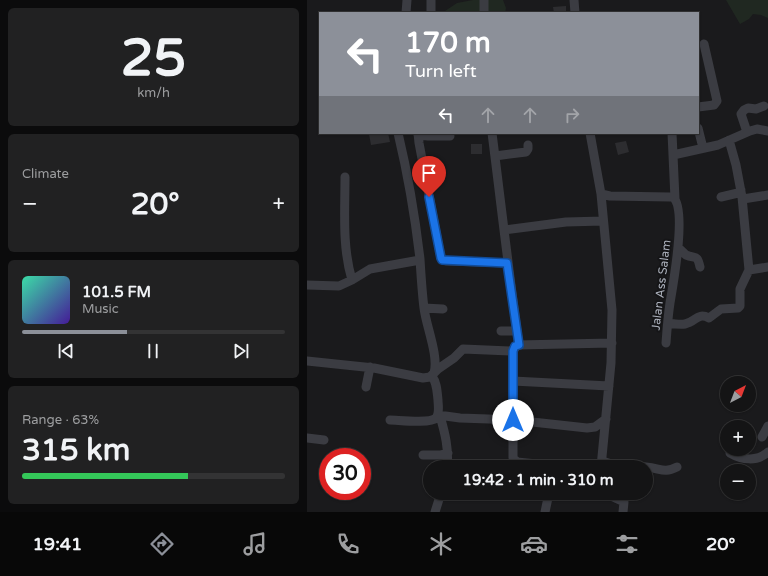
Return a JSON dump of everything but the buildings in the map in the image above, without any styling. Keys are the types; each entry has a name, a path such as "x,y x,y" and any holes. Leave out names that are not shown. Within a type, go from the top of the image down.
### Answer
{"street":[{"path":"406,12 407,0"},
{"path":"431,0 431,12"},
{"path":"484,0 484,12"},
{"path":"574,0 575,12"},
{"path":"699,107 714,105 717,101 704,44"},
{"path":"747,132 741,114 742,112 748,108 755,109 764,106"},
{"path":"673,155 718,146 747,132 757,130 768,131"},
{"path":"699,132 703,148"},
{"path":"398,134 408,177 420,260 424,308 434,355 435,369 433,374 437,387 439,415 448,453 448,460"},
{"path":"450,136 418,134 441,258 446,261 507,263"},
{"path":"492,134 507,263 517,331 513,380 512,455 514,460"},
{"path":"590,134 601,194 612,304 612,343 601,460"},
{"name":"Jalan Ass Salam","path":"666,343 679,248 678,209 675,199 671,134"},
{"path":"668,323 684,324 691,322 699,316 709,318 721,309 737,308 740,304 740,289 749,270 743,199 737,165 729,140"},
{"path":"495,156 526,152 529,149 528,145"},
{"path":"345,177 345,241 352,280"},
{"path":"721,197 738,193 741,190"},
{"path":"601,194 610,196 670,197 675,199"},
{"path":"743,199 768,195"},
{"path":"504,230 566,222 603,221"},
{"path":"679,248 686,254 696,256 700,267"},
{"path":"307,285 339,286 370,269 420,260"},
{"path":"749,270 768,267"},
{"path":"424,308 443,310"},
{"path":"501,331 517,331"},
{"path":"307,361 370,367 423,378 430,377 463,349 612,343"},
{"path":"366,387 370,367"},
{"path":"513,380 609,386"},
{"path":"439,415 460,418 513,420 587,428 595,427 606,419"},
{"path":"390,420 431,421 439,415"},
{"path":"762,437 768,426"},
{"path":"307,438 324,440"},
{"path":"736,456 750,459 761,457 768,452"},
{"path":"423,455 440,455 448,453"},
{"path":"653,469 668,471 677,467"},
{"path":"435,512 439,500"},
{"path":"545,512 548,500"},
{"path":"620,500 624,502 623,512"}],"shaded area":[{"path":"473,0 503,0 506,8 505,12 445,12 457,3"},
{"path":"726,0 768,0 768,18 753,14 749,19 740,24"}],"route":[{"path":"429,197 442,260 507,263 519,345 515,346 513,351 513,420"}]}
